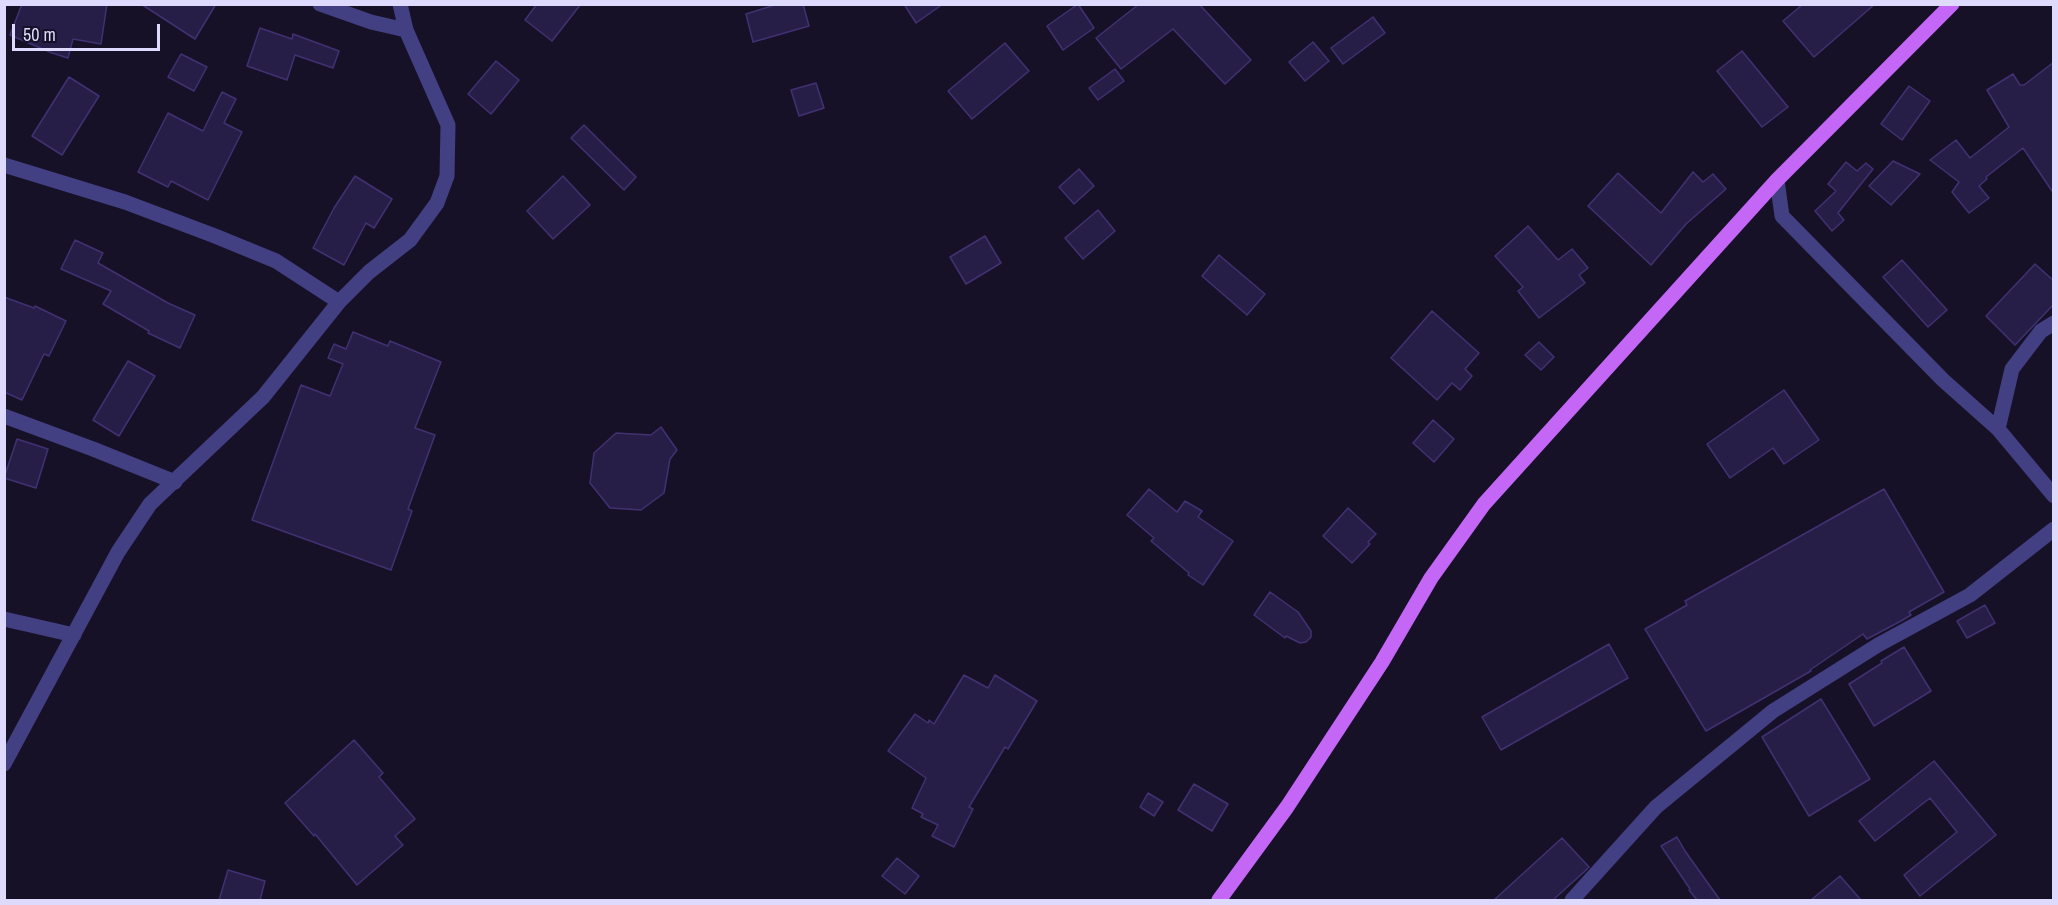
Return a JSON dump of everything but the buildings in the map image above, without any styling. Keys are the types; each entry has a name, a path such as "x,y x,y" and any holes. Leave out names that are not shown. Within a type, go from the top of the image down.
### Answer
{"main road":[{"path":"1219,900 1287,807 1382,662 1431,578 1484,504 1777,180 1952,4"}],"street":[{"path":"320,4 371,22 406,30"},
{"path":"4,764 118,552 150,504 263,397 339,302 369,272 410,240 437,203 447,176 448,125 406,30 400,4"},
{"path":"4,165 124,202 225,240 276,261 339,302"},
{"path":"1777,180 1782,216 1927,364 1998,429 2054,496"},
{"path":"1998,429 2012,369 2042,331 2054,322"},
{"path":"4,416 175,482"},
{"path":"1572,900 1656,807 1773,711 1878,645 1970,595 2054,529"},
{"path":"4,619 74,635"}]}
